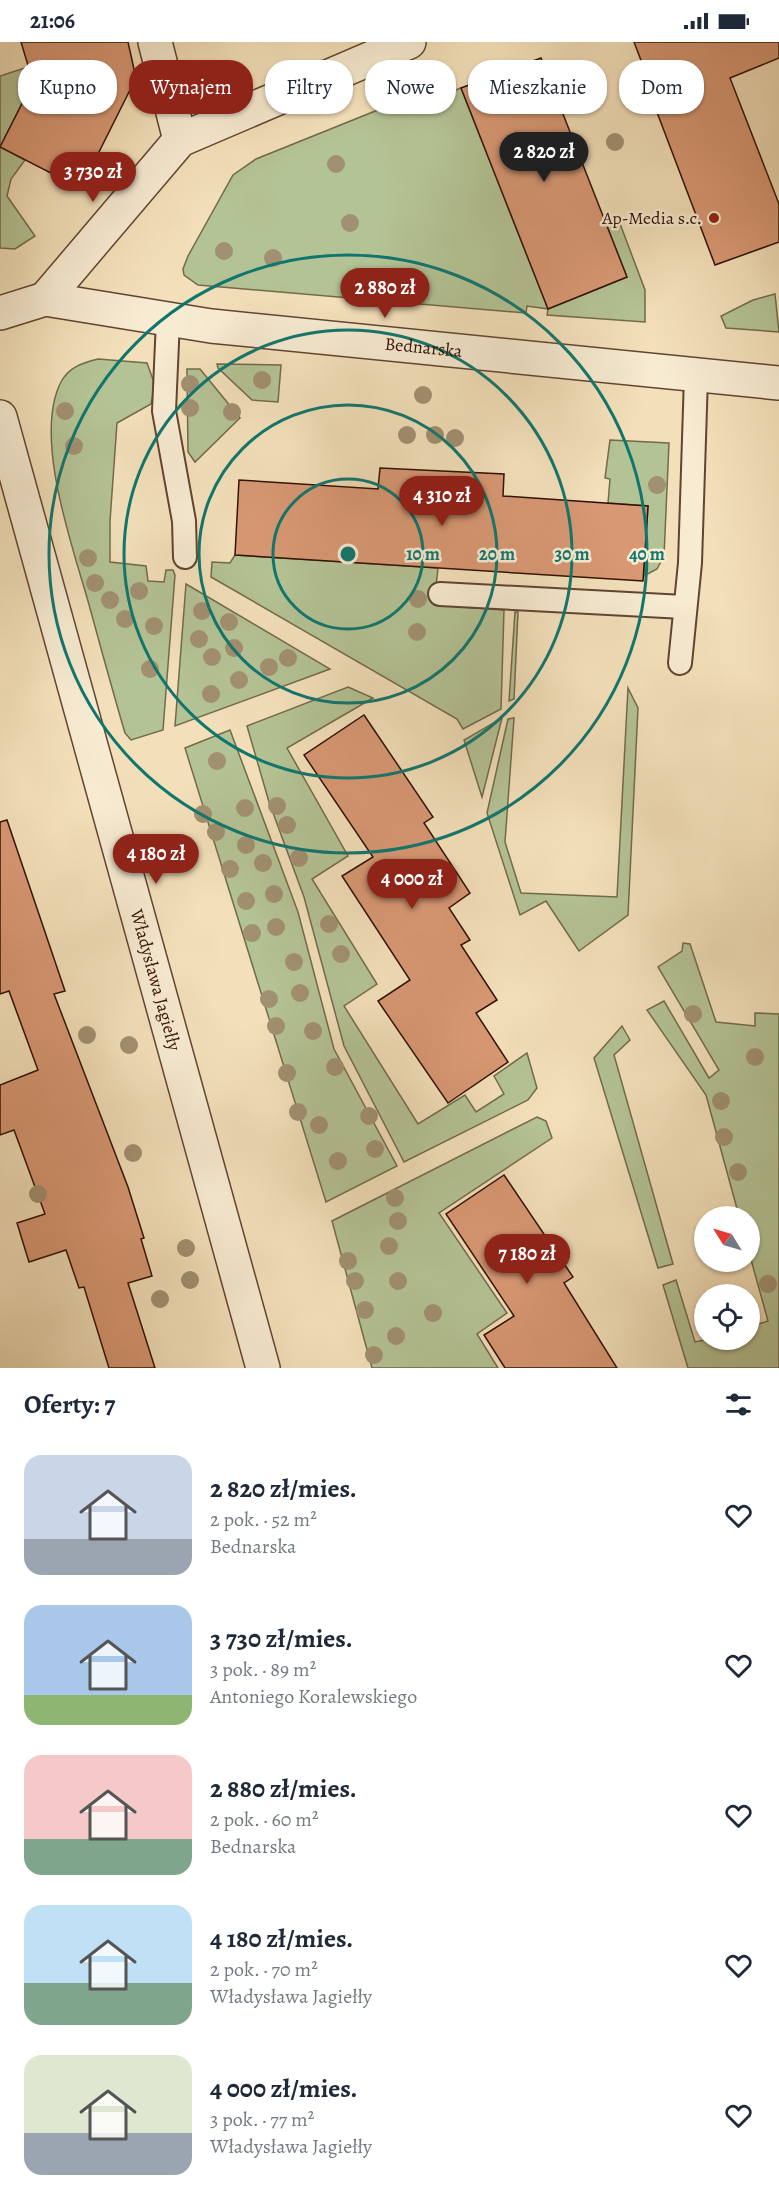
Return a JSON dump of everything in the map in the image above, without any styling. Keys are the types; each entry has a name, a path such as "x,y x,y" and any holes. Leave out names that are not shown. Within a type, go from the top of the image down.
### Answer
{"street":[{"path":"155,42 180,140"},
{"path":"45,299 180,140 409,42"},
{"name":"Bednarska","path":"0,313 45,299 168,320 779,383"},
{"name":"Władysława Jagiełły","path":"0,418 263,1368"}],"lane":[{"path":"168,320 164,411 184,521 185,557"},
{"path":"680,663 690,563 696,376"},
{"path":"440,594 684,607"}],"green space":[{"path":"18,70 18,111 0,147 0,76"},
{"path":"461,88 468,106 468,114 471,114 548,309 527,306 526,313 198,285 184,275 183,269 188,256 233,175 256,159 368,114 456,114 456,90"},
{"path":"0,147 25,160 11,179 7,196 35,236 15,249 0,248"},
{"path":"619,221 645,290 645,322 547,315 548,309 627,277 607,226"},
{"path":"775,294 779,332 726,328 721,316 753,300"},
{"path":"98,359 147,363 155,385 151,404 117,423 110,521 110,562 146,566 148,581 164,582 166,570 173,570 175,575 163,730 131,740 125,733 73,551 53,460 51,431 53,405 61,382 76,366"},
{"path":"217,364 281,365 278,402 252,400 218,368"},
{"path":"187,369 200,369 240,418 195,462 188,452"},
{"path":"610,440 669,443 664,556 657,569 644,576 648,506 608,503 610,479 605,478"},
{"path":"235,555 438,568 434,605 504,610 501,709 463,729 457,719 211,577 212,562 230,563"},
{"path":"186,584 330,669 175,726"},
{"path":"515,612 518,612 514,699 509,701"},
{"path":"348,687 373,698 287,748 348,856 312,879 377,984 344,1006 418,1124 465,1095 476,1112 504,1094 494,1076 527,1053 537,1088 528,1100 404,1162 344,1046 304,897 269,802 247,726"},
{"path":"628,688 638,708 628,915 579,951 546,901 520,915 487,813 508,719 514,718 505,842 521,893 617,897"},
{"path":"502,718 482,797 464,740"},
{"path":"230,730 298,912 334,1049 397,1166 326,1202 185,748"},
{"path":"683,943 690,944 716,1022 755,1026 755,1013 779,1014 779,1368 688,1368 663,1285 676,1280 694,1339 694,1350 760,1350 760,1324 768,1321 760,1284 758,1284 754,1272 760,1272 760,1206 736,1206 706,1095 647,1010 664,1001 709,1078 719,1070 658,967 682,951"},
{"path":"622,1026 630,1040 614,1055 673,1264 658,1268 594,1058"},
{"path":"537,1117 546,1121 552,1138 439,1213 507,1313 477,1334 498,1368 372,1368 332,1221"}],"building":[{"path":"21,42 128,42 132,60 129,60 129,92 91,168 88,166 78,187 0,147 18,112 18,114 117,114 117,60 26,60"},
{"path":"634,42 779,42 779,58 730,78 779,204 779,242 715,265 658,114 704,114 704,60 641,60"},
{"path":"468,85 468,106 461,88"},
{"path":"471,114 563,114 627,277 548,309"},
{"path":"380,468 504,474 503,496 648,506 643,581 235,555 239,480 378,489"},
{"path":"364,715 433,817 424,823 470,893 449,908 470,940 461,945 497,1000 476,1013 508,1062 448,1103 378,1001 410,980 342,876 373,857 304,755"},
{"path":"7,820 65,991 54,994 128,1187 144,1238 141,1239 152,1276 128,1283 155,1368 109,1368 84,1287 79,1288 66,1250 29,1262 17,1223 45,1214 14,1130 0,1135 0,1085 38,1070 9,991 0,994 0,822"},
{"path":"504,1175 573,1277 564,1283 617,1368 505,1368 484,1335 514,1316 446,1214"}],"place":[{"name":"Ap-Media s.c.","path":"714,218"}]}
